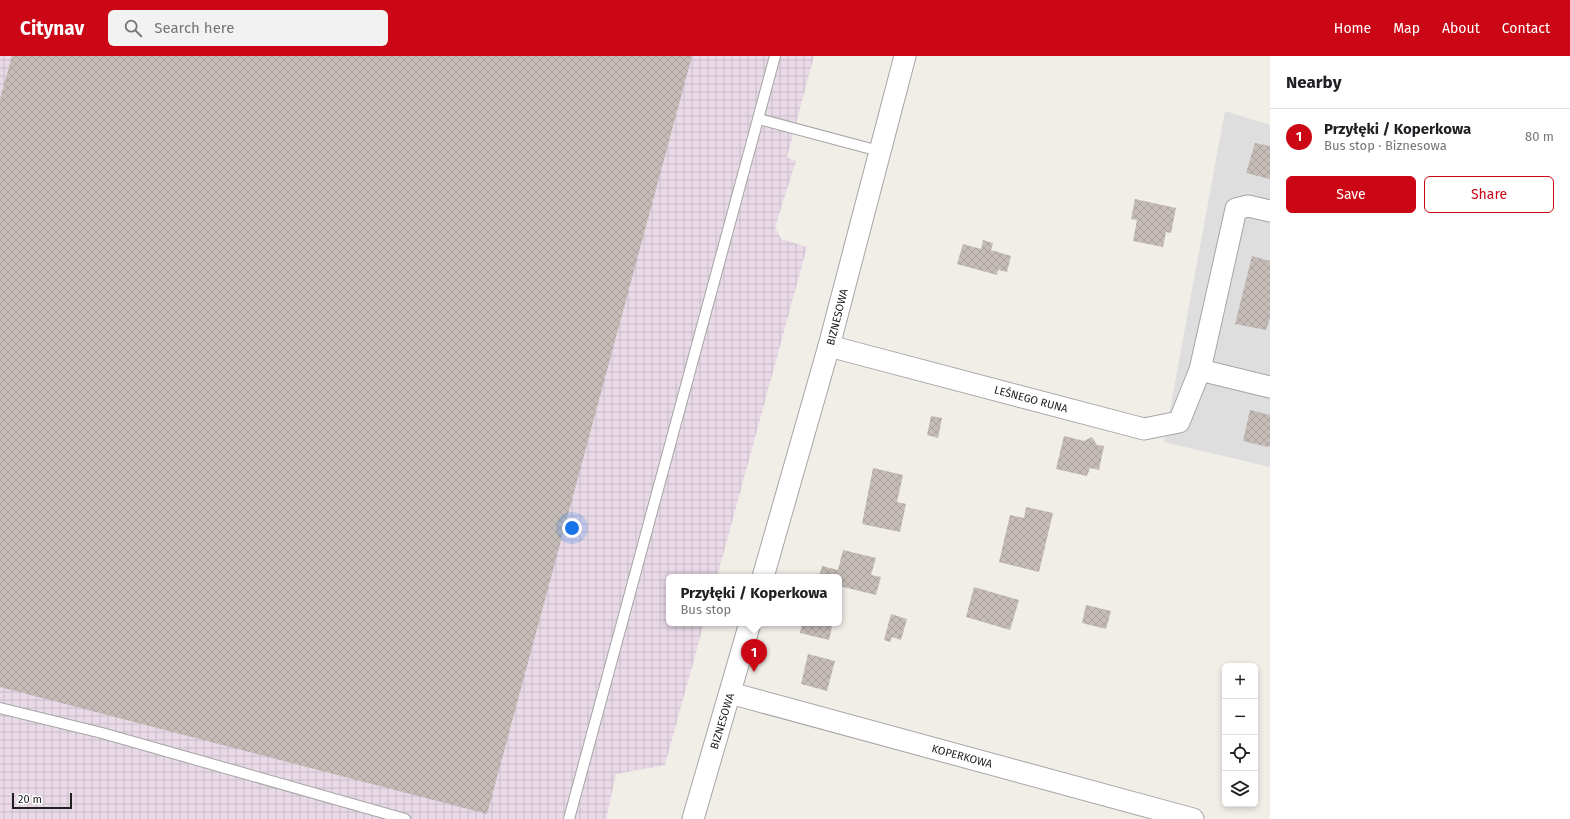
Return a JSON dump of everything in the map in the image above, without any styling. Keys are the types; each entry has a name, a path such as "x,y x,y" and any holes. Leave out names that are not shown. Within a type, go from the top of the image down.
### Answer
{"street":[{"name":"BIZNESOWA","path":"764,574 830,346 879,151 905,56"},
{"name":"LEŚNEGO RUNA","path":"830,346 1144,429 1179,422 1200,370 1236,209 1248,206 1270,211"},
{"path":"1200,370 1270,387"},
{"name":"BIZNESOWA","path":"693,819 749,626"},
{"name":"KOPERKOWA","path":"730,693 1193,819"}],"lane":[{"path":"569,819 775,56"},
{"path":"759,119 879,151"},
{"path":"0,708 102,733 405,819"}],"shaded area":[{"path":"0,56 814,56 787,157 796,161 775,227 781,239 807,247 718,574 666,574 666,626 703,626 665,765 616,774 606,819 0,819"},
{"path":"1225,111 1270,125 1270,467 1164,442"}],"building":[{"path":"12,56 692,56 487,814 0,687 0,99"},
{"path":"1255,143 1270,146 1270,179 1246,173"},
{"path":"1135,199 1176,208 1171,233 1166,232 1163,247 1133,241 1137,220 1131,219"},
{"path":"983,240 993,243 991,250 1011,256 1007,272 998,270 997,275 957,264 963,244 981,249"},
{"path":"1252,256 1270,261 1270,318 1266,330 1235,324"},
{"path":"1250,410 1270,415 1270,445 1268,447 1243,441"},
{"path":"931,416 942,418 938,438 927,435"},
{"path":"1064,436 1084,441 1092,437 1097,445 1104,446 1099,470 1090,468 1087,476 1056,469"},
{"path":"873,468 903,475 897,502 906,504 900,532 862,524"},
{"path":"1026,507 1053,513 1039,572 999,562 1010,515 1024,518"},
{"path":"843,550 876,558 871,575 881,577 876,595 842,587 842,574 820,574 822,566 838,570"},
{"path":"974,587 1019,600 1010,630 966,617"},
{"path":"1086,605 1111,611 1106,629 1082,623"},
{"path":"891,614 907,619 901,640 892,637 890,642 884,640"},
{"path":"801,626 832,626 829,640 800,633"},
{"path":"808,654 835,661 827,691 801,684"}],"place":[{"name":"Przyłęki / Koperkowa","path":"754,672"}]}
